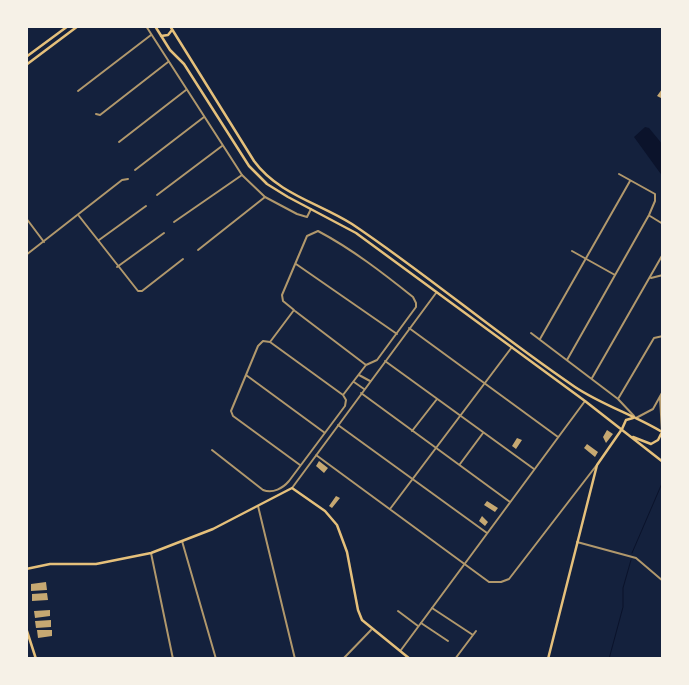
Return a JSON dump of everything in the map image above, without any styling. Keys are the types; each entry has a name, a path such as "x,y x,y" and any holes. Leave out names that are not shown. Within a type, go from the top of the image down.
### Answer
{"main road":[{"path":"26,57 68,26"},
{"path":"26,65 78,26"},
{"path":"155,26 184,64 257,175 282,194 356,234 585,401 663,462"},
{"path":"160,35 168,35 171,28"},
{"path":"171,28 254,161 268,177 287,190 351,224 576,388 662,432 663,436"},
{"path":"548,659 597,465 622,429 626,420 635,418"},
{"path":"628,434 649,444 658,440 662,432"},
{"path":"26,569 50,564 96,564 151,553 182,542 292,488 335,521 346,552 360,616 371,630 410,659"},
{"path":"26,573 31,567"},
{"path":"26,628 36,659"}],"street":[{"path":"146,26 222,146 242,174 265,197 304,216 308,217 311,209"},
{"path":"78,90 151,35"},
{"path":"96,114 100,116 168,62"},
{"path":"119,142 186,90"},
{"path":"135,170 204,118"},
{"path":"157,195 222,146"},
{"path":"174,222 242,174"},
{"path":"566,360 649,215 655,201 655,194 619,174"},
{"path":"26,256 80,216 122,180 128,179"},
{"path":"540,339 630,181"},
{"path":"198,250 265,197"},
{"path":"99,240 146,206"},
{"path":"649,215 663,224"},
{"path":"80,216 135,289 142,291 183,259"},
{"path":"26,218 44,242"},
{"path":"343,395 366,365 377,360 397,334 416,303 382,272 350,249 318,231 312,232 307,236 281,298 366,365"},
{"path":"117,266 164,233"},
{"path":"572,252 615,275"},
{"path":"592,378 663,254"},
{"path":"295,264 397,334"},
{"path":"649,279 663,275"},
{"path":"292,488 436,293"},
{"path":"270,342 294,310"},
{"path":"409,328 558,437"},
{"path":"531,333 618,399 635,418 649,412 663,390"},
{"path":"618,399 654,338 663,336"},
{"path":"212,450 263,490 272,492 284,486 345,406 346,400 343,395 270,342 261,342 231,408 232,414 300,465"},
{"path":"390,510 483,383 512,347"},
{"path":"385,361 534,469"},
{"path":"359,374 370,381"},
{"path":"245,375 325,433"},
{"path":"354,382 364,389"},
{"path":"361,393 510,502"},
{"path":"660,397 662,432"},
{"path":"412,431 437,399"},
{"path":"400,651 585,401"},
{"path":"338,425 487,533"},
{"path":"460,464 483,432"},
{"path":"316,455 489,582 501,582 509,579 597,465"},
{"path":"588,477 593,480"},
{"path":"258,506 294,659"},
{"path":"182,542 216,659"},
{"path":"578,542 636,558 663,581"},
{"path":"151,553 173,659"},
{"path":"432,608 473,635"},
{"path":"398,611 418,626"},
{"path":"421,623 448,641"},
{"path":"343,659 371,630"},
{"path":"455,659 476,631"}],"water":[{"path":"645,127 649,128 663,145 663,177 634,137"}],"building":[{"path":"663,90 663,99 657,96"},
{"path":"607,430 613,434 606,443 603,437"},
{"path":"517,438 522,440 516,449 512,446"},
{"path":"587,444 598,452 595,457 584,448"},
{"path":"319,461 328,468 324,473 316,466"},
{"path":"336,496 340,498 332,508 329,506"},
{"path":"487,501 498,508 495,512 484,505"},
{"path":"482,516 488,522 485,526 479,521"},
{"path":"46,582 47,590 31,591 31,584"},
{"path":"47,593 48,600 32,601 32,594"},
{"path":"50,610 50,616 35,618 34,611"},
{"path":"51,620 51,627 36,628 35,621"},
{"path":"37,630 52,630 52,636 38,638"}],"waterway":[{"path":"632,553 663,481"},
{"path":"609,659 623,607 623,588 631,560"}]}
